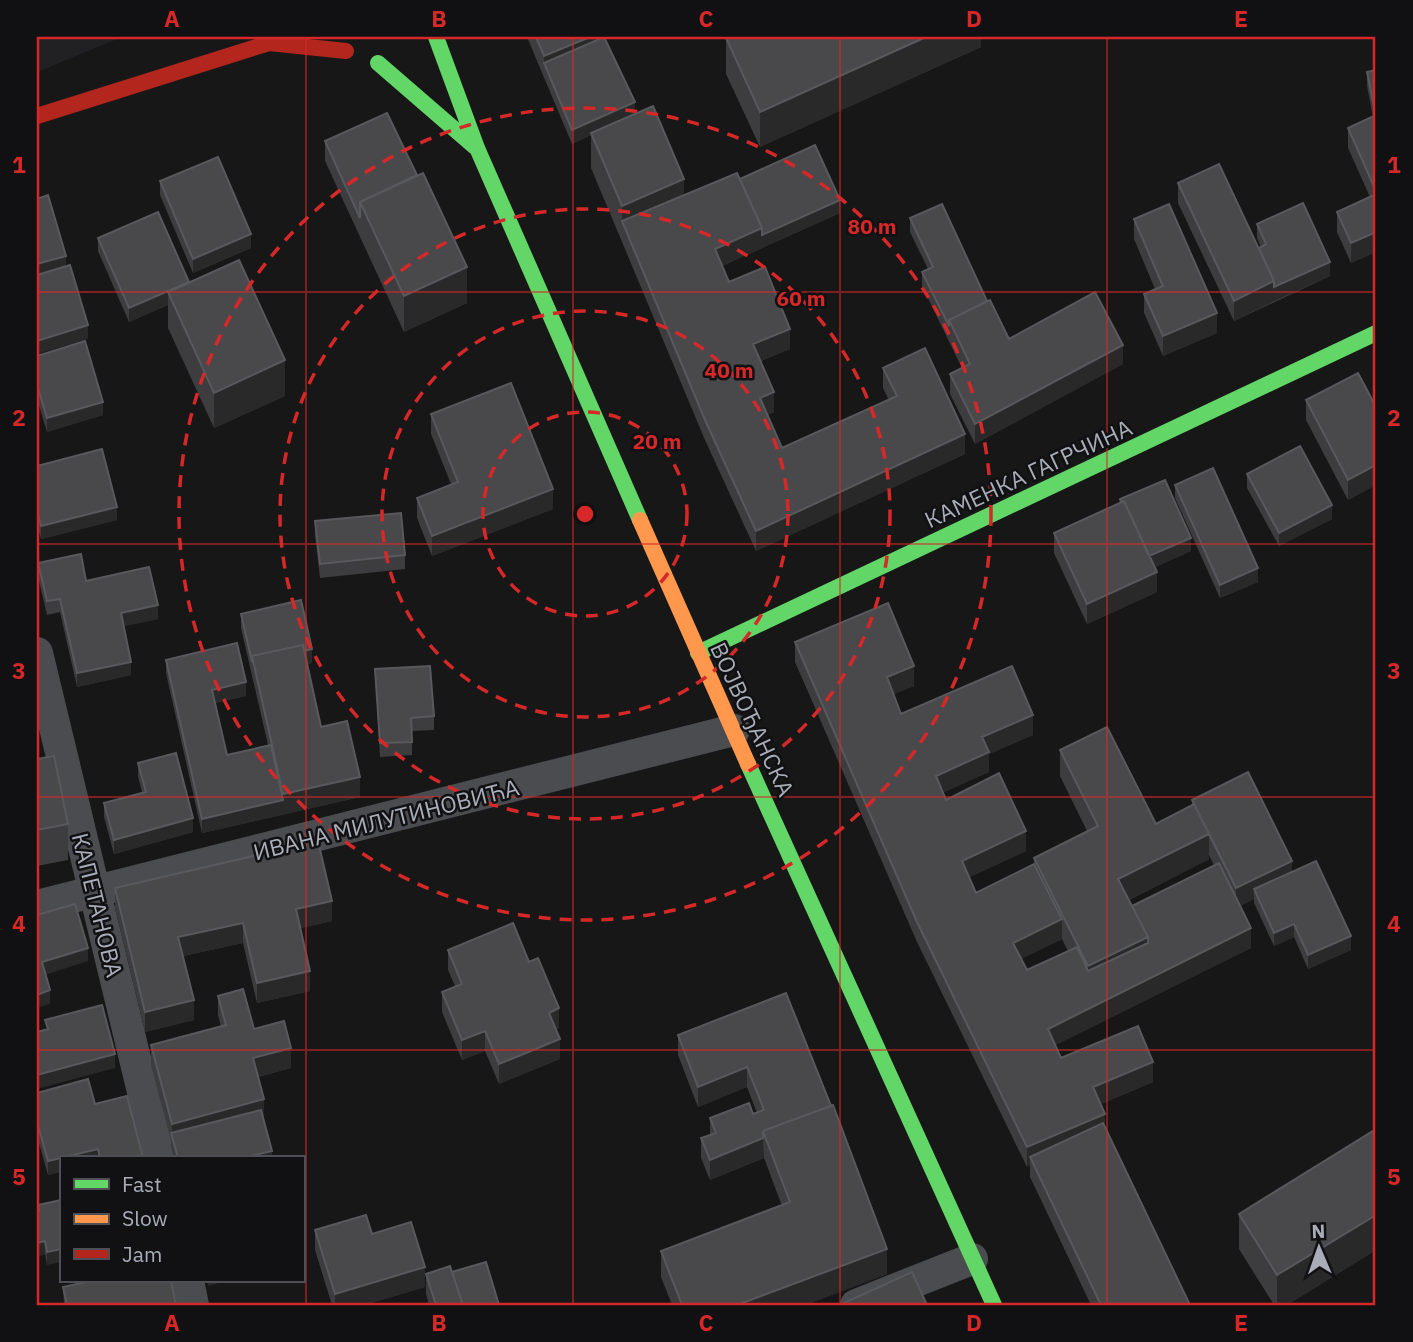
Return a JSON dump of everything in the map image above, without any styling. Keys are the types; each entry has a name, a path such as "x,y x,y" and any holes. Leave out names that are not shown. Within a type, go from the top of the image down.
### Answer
{"street":[{"path":"334,37 346,51"},
{"name":"ВОЈВОЂАНСКА","path":"429,39 698,653 995,1305"},
{"path":"37,116 272,40 346,51 361,59 378,63 403,58"},
{"name":"ВОЈВОЂАНСКА","path":"378,63 477,148"},
{"name":"КАМЕНКА ГАГРЧИНА","path":"698,653 1376,333"},
{"name":"КАПЕТАНОВА","path":"37,653 159,1156"},
{"name":"ИВАНА МИЛУТИНОВИЋА","path":"37,906 734,730"},
{"path":"856,1305 972,1259"},
{"path":"188,1282 193,1305"}],"shaded area":[{"path":"37,37 122,37 37,72"}],"building":[{"path":"536,37 590,37 544,56"},
{"path":"604,37 635,102 572,130 544,63"},
{"path":"926,37 760,112 726,38"},
{"path":"1376,70 1376,107 1374,107 1367,72"},
{"path":"653,106 684,179 622,206 591,133"},
{"path":"387,113 417,175 360,202 360,218 325,141"},
{"path":"1376,115 1376,191 1348,128"},
{"path":"815,145 840,200 762,235 762,228 740,179"},
{"path":"218,157 251,234 193,259 160,181"},
{"path":"1219,164 1274,281 1234,301 1178,183"},
{"path":"423,173 467,267 404,296 360,202"},
{"path":"737,173 762,228 715,249 729,282 765,267 790,329 753,344 774,392 760,398 782,448 897,396 883,368 925,348 965,434 756,531 705,420 622,221"},
{"path":"1376,194 1376,232 1351,243 1337,212"},
{"path":"48,195 66,256 37,264 37,199"},
{"path":"1303,203 1330,262 1274,287 1274,281 1259,248 1266,244 1257,224"},
{"path":"942,204 987,301 949,320 949,326 922,272 933,267 910,218"},
{"path":"1169,204 1217,313 1163,336 1144,294 1163,286 1134,219"},
{"path":"158,212 189,282 129,308 98,238"},
{"path":"239,260 285,360 214,393 168,292"},
{"path":"70,265 88,325 37,341 37,275"},
{"path":"1095,292 1123,345 975,424 950,374 970,364 949,320 990,300 1009,339"},
{"path":"85,341 103,402 47,418 37,385 37,356"},
{"path":"1358,373 1376,407 1376,465 1348,480 1306,400"},
{"path":"511,383 553,489 432,536 417,498 458,482 431,414"},
{"path":"1300,446 1332,505 1279,533 1247,474"},
{"path":"102,449 117,507 41,526 37,511 37,466"},
{"path":"1213,468 1258,568 1220,585 1175,485"},
{"path":"1165,480 1191,538 1149,556 1124,501 1121,502 1120,499"},
{"path":"1124,501 1157,572 1087,604 1054,533"},
{"path":"401,513 405,555 320,564 315,521"},
{"path":"81,554 86,581 149,567 158,605 121,613 131,662 77,673 60,599 47,601 38,563"},
{"path":"301,600 312,649 304,651 303,645 252,656 252,662 241,614"},
{"path":"888,603 914,666 887,677 901,714 1012,666 1033,715 982,737 989,752 936,776 946,800 999,773 1026,831 962,861 976,893 1034,864 1062,919 1013,943 1027,970 1077,947 1088,971 1148,943 1148,937 1132,906 1219,863 1251,928 1048,1029 1061,1058 1138,1026 1153,1062 1093,1087 1105,1114 1027,1147 917,922 795,642"},
{"path":"237,643 246,682 212,690 227,755 271,745 283,800 202,819 166,660"},
{"path":"303,645 321,727 347,721 360,777 283,794 252,656"},
{"path":"430,666 434,716 411,718 412,742 380,743 375,669"},
{"path":"1107,727 1156,824 1194,804 1209,834 1118,879 1148,937 1088,966 1034,858 1098,826 1060,750"},
{"path":"176,753 193,818 114,840 104,803 146,792 138,763"},
{"path":"54,756 68,824 37,830 37,759"},
{"path":"1248,772 1292,861 1236,888 1192,800"},
{"path":"318,841 332,901 296,909 310,971 257,983 243,923 178,937 194,1000 145,1012 115,888"},
{"path":"1316,861 1351,936 1308,955 1294,924 1274,933 1254,889"},
{"path":"75,904 88,948 42,962 50,990 37,995 37,915"},
{"path":"513,923 529,962 538,958 559,1008 549,1013 560,1039 499,1064 485,1031 462,1040 442,992 462,984 448,950"},
{"path":"243,989 254,1029 284,1021 291,1048 253,1058 264,1099 172,1124 151,1045 226,1025 218,996"},
{"path":"786,993 831,1106 763,1131 763,1138 710,1160 701,1138 716,1133 710,1118 749,1103 753,1114 764,1110 747,1067 698,1087 678,1035"},
{"path":"102,1005 115,1054 37,1075 37,1032 48,1029 45,1020"},
{"path":"88,1079 95,1104 127,1096 142,1156 100,1156 98,1149 48,1161 37,1122 37,1093"},
{"path":"833,1105 887,1249 737,1305 682,1305 661,1251 790,1202 763,1131"},
{"path":"261,1110 272,1151 251,1156 177,1156 171,1133"},
{"path":"1103,1123 1190,1305 1101,1305 1030,1157"},
{"path":"1376,1129 1376,1215 1277,1275 1239,1214"},
{"path":"60,1200 60,1249 47,1252 45,1241 37,1243 38,1205"},
{"path":"366,1215 372,1234 411,1222 425,1267 335,1294 315,1230"},
{"path":"486,1262 499,1305 463,1305 452,1272"},
{"path":"450,1266 463,1305 436,1305 426,1274"},
{"path":"912,1272 927,1305 844,1303"},
{"path":"86,1282 171,1282 176,1305 67,1305 63,1287"}],"traffic: fast":[{"path":"436,37 477,148 640,520"},
{"path":"378,63 475,147"},
{"path":"698,653 1376,333"},
{"path":"748,764 994,1305"}],"traffic: slow":[{"path":"640,520 748,764"}],"traffic: jam":[{"path":"37,116 269,43 346,51"}]}
